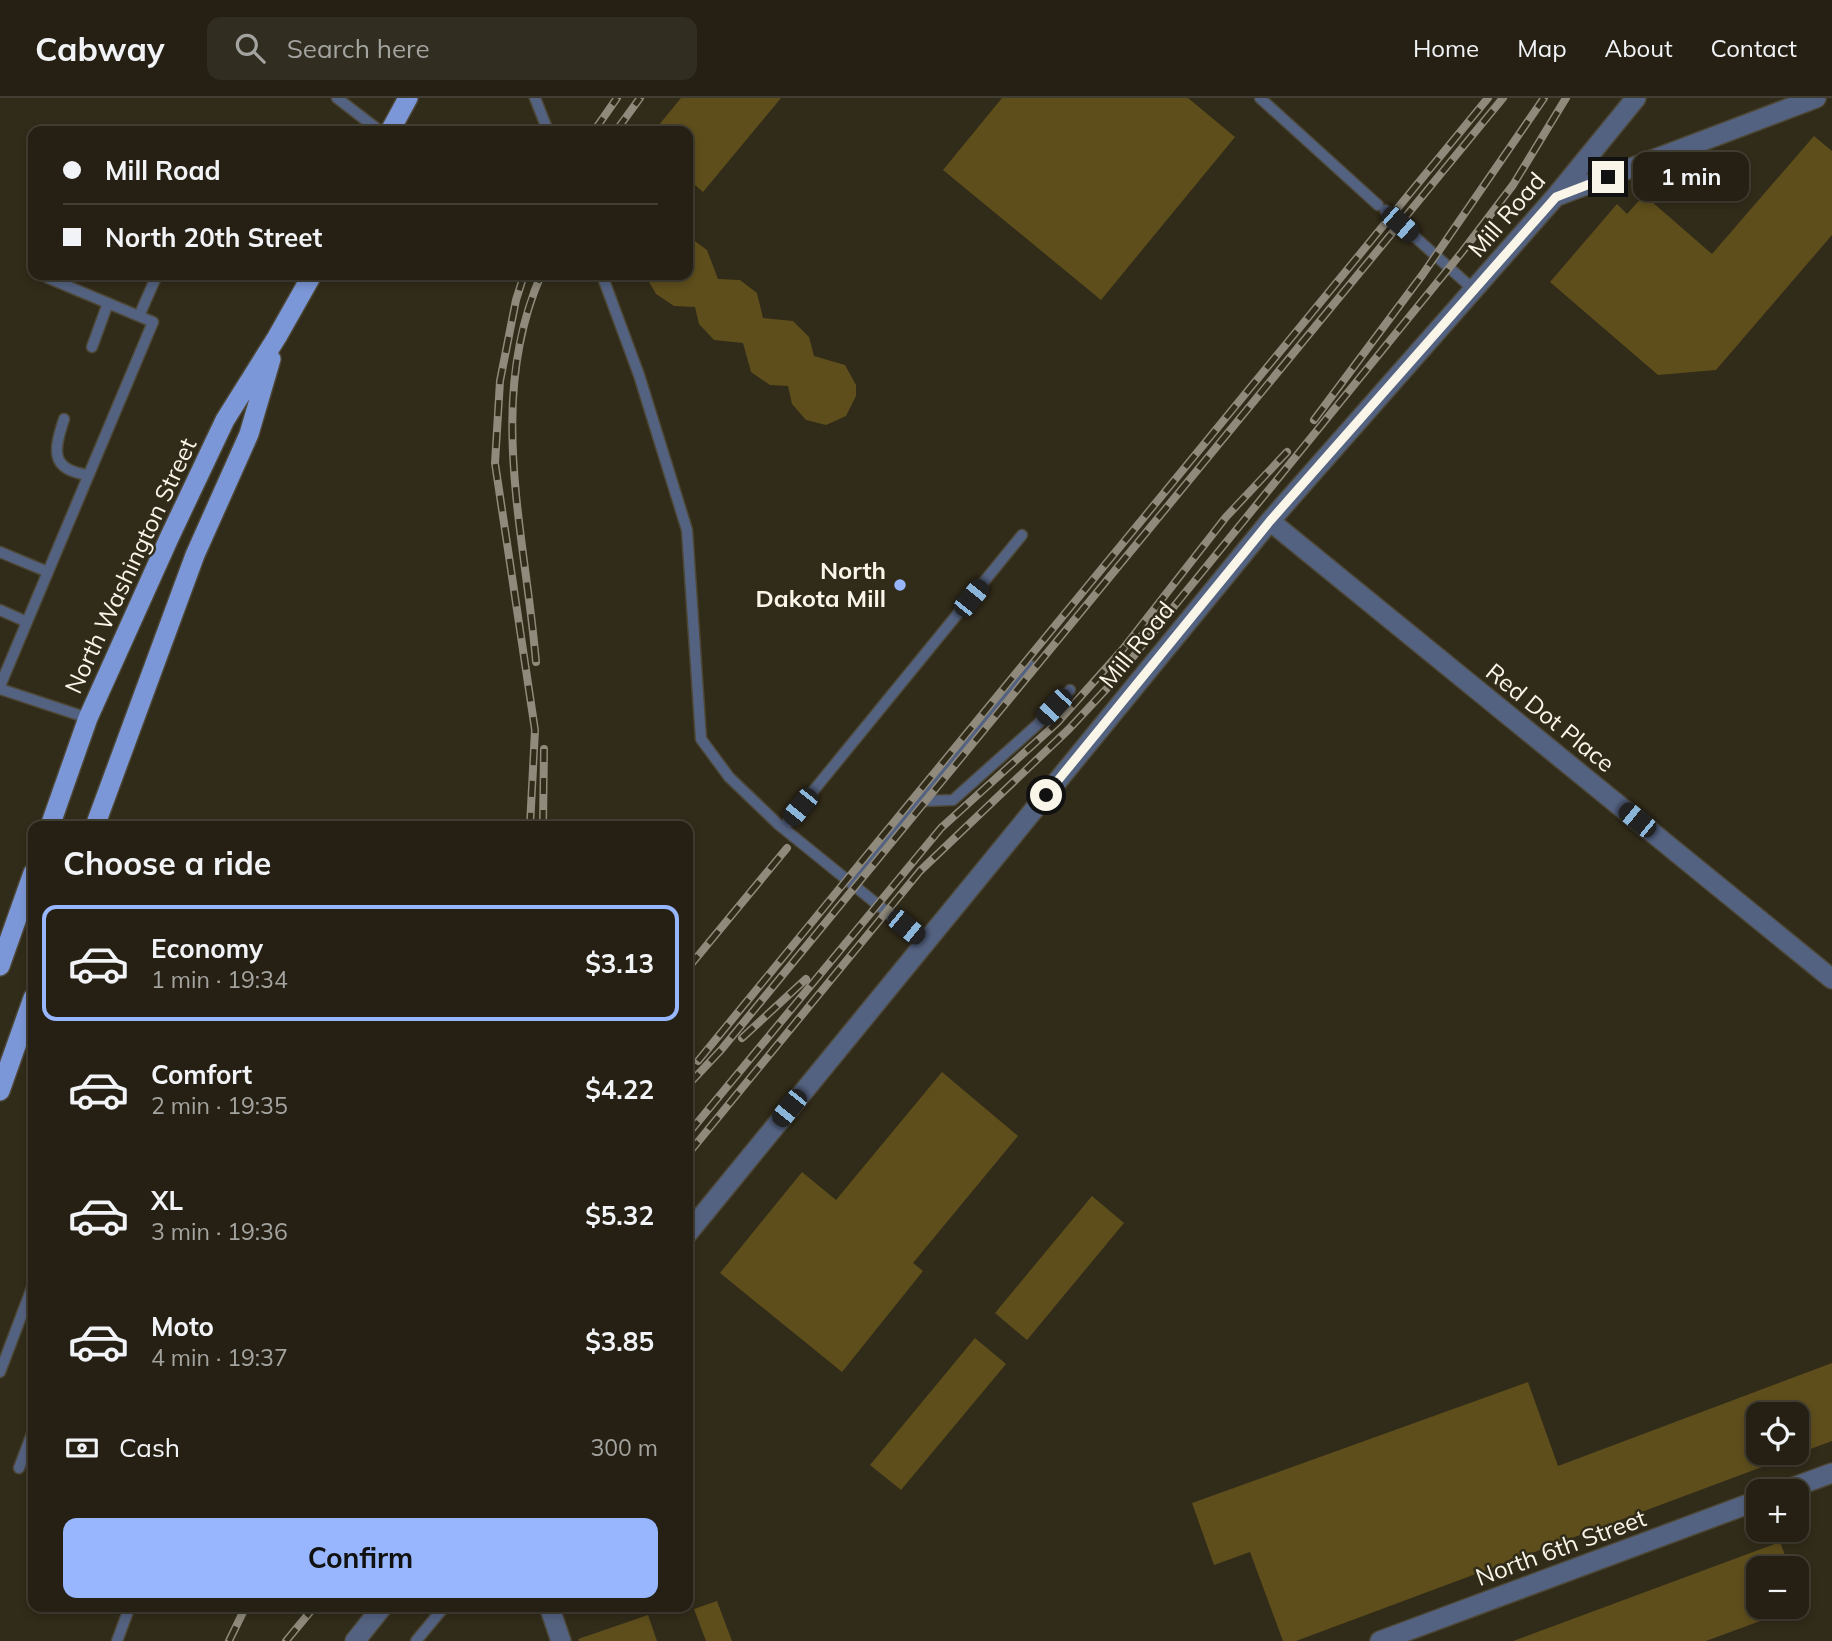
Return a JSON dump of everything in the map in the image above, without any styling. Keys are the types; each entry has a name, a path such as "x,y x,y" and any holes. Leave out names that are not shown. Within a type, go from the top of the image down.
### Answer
{"main road":[{"path":"393,126 408,98"},
{"name":"North Washington Street","path":"52,821 89,718 225,420 309,280"},
{"name":"North Washington Street","path":"97,821 195,555 249,434 277,337"},
{"path":"0,966 28,902"},
{"path":"0,1091 4,1069 28,1010"}],"street":[{"name":"Mill Road","path":"693,1227 1270,521 1556,197 1636,98"},
{"path":"1556,197 1816,98"},
{"name":"Red Dot Place","path":"1270,521 1832,979"},
{"path":"1809,1481 1832,1473"},
{"name":"North 6th Street","path":"1380,1641 1746,1505"},
{"path":"363,1638 379,1612"},
{"path":"551,1612 561,1641"}],"lane":[{"path":"337,98 373,126"},
{"path":"535,98 546,126"},
{"path":"1260,98 1474,290"},
{"path":"53,280 153,322 0,688 89,718"},
{"path":"139,316 155,280"},
{"path":"605,280 639,375 687,530 701,739 729,777 783,828 925,943"},
{"path":"92,347 108,303"},
{"path":"64,419 54,448 60,463 71,472 89,475"},
{"path":"783,828 1022,535"},
{"path":"0,552 48,572"},
{"path":"0,610 27,622"},
{"path":"853,884 1031,666"},
{"path":"921,801 953,800 1038,724 1070,690"},
{"path":"0,1372 28,1298"},
{"path":"19,1468 28,1444"},
{"path":"117,1641 128,1612"},
{"path":"416,1641 440,1612"}],"building":[{"path":"681,98 781,98 703,192 693,183 693,126 658,126"},
{"path":"1002,98 1188,98 1235,137 1101,300 943,170"},
{"path":"1814,136 1832,151 1832,235 1716,370 1658,375 1550,282 1617,204 1627,214 1644,195 1712,254"},
{"path":"693,240 707,250 718,279 740,280 757,293 763,318 793,321 809,337 814,356 845,365 856,385 856,396 846,416 826,425 806,420 792,404 788,386 770,385 751,372 743,343 714,340 699,324 695,307 674,306 656,294 648,280 693,280"},
{"path":"942,1072 1018,1136 913,1263 923,1271 842,1372 720,1273 802,1172 836,1200"},
{"path":"1092,1196 1124,1223 1027,1340 995,1313"},
{"path":"975,1338 1006,1364 901,1490 870,1465"},
{"path":"1832,1363 1832,1441 1809,1450 1809,1402 1746,1402 1746,1465 1768,1465 1296,1641 1283,1641 1250,1552 1214,1565 1192,1503 1528,1382 1558,1466"},
{"path":"1780,1542 1785,1556 1746,1556 1746,1619 1766,1619 1706,1641 1513,1641"},
{"path":"717,1601 732,1641 706,1641 694,1609"},
{"path":"648,1615 657,1641 578,1639"}],"railway":[{"path":"597,126 617,98"},
{"path":"620,126 640,98"},
{"path":"698,1061 1488,98"},
{"path":"693,1080 721,1050 1503,98"},
{"path":"1314,420 1423,274 1544,98"},
{"path":"693,1148 920,871 1069,729 1111,684 1462,252 1513,185 1566,98"},
{"path":"522,280 500,381 495,463 535,730 530,821"},
{"path":"536,662 518,516 512,419 515,370 525,322 539,280"},
{"path":"693,1128 941,828 1057,723 1123,649 1226,517 1287,452"},
{"path":"543,821 544,749"},
{"path":"693,962 787,848"},
{"path":"742,1038 806,979"},
{"path":"229,1641 243,1612"},
{"path":"286,1641 310,1612"}],"place":[{"name":"North Dakota Mill","path":"900,585"}],"route":[{"path":"1046,795 1270,521 1556,197 1608,177"}]}
